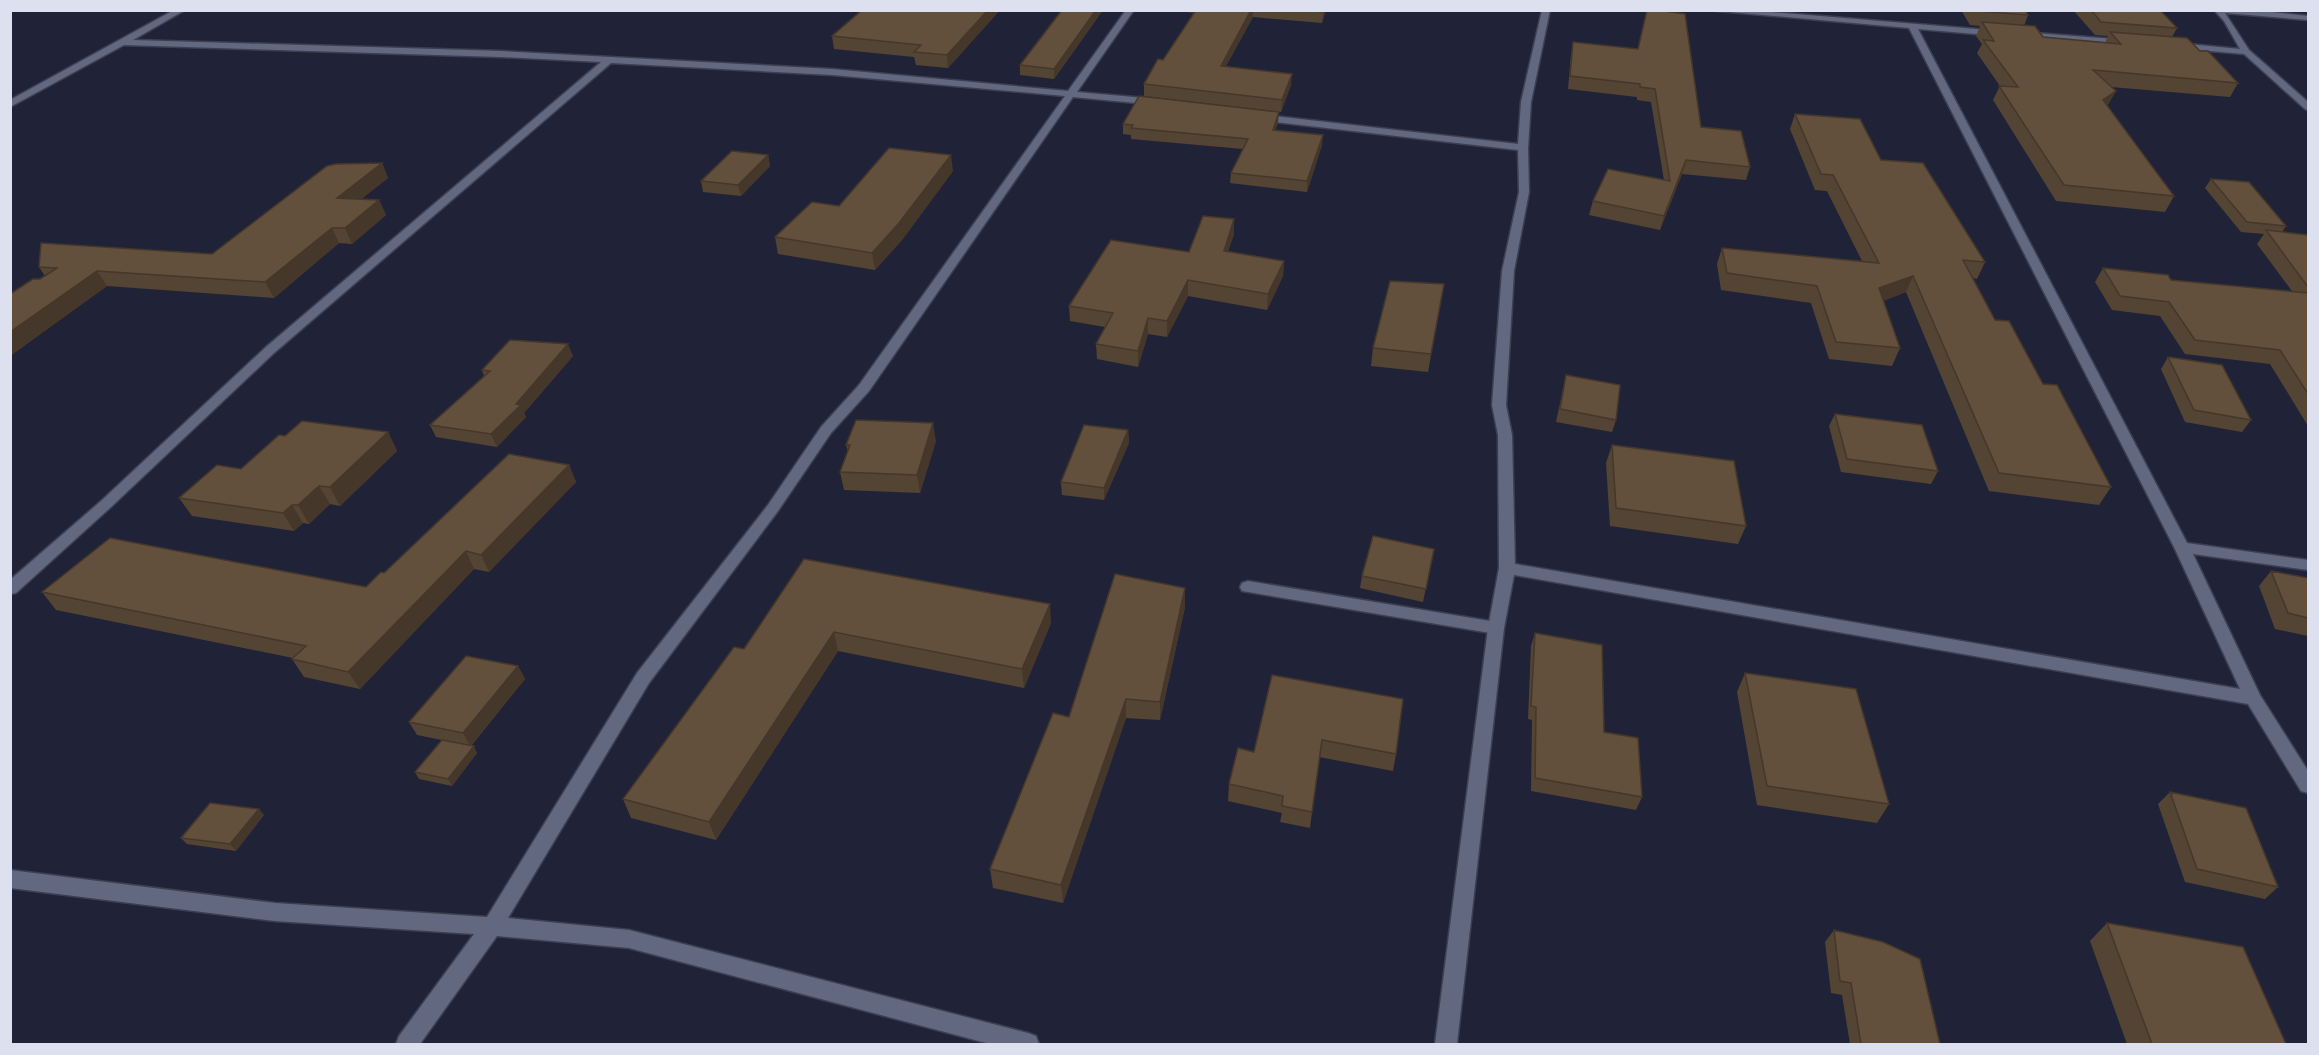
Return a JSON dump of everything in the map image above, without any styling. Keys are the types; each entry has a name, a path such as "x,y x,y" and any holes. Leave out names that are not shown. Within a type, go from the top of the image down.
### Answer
{"street":[{"path":"10,104 181,10"},
{"path":"407,1044 492,926 643,678 773,508 826,430 864,388 1130,10"},
{"path":"1446,1044 1496,628 1507,568 1505,435 1499,405 1508,271 1524,192 1523,148 1526,102 1546,10"},
{"path":"1711,10 2139,44"},
{"path":"2220,10 2308,18"},
{"path":"2220,10 2246,52 2290,88 2308,107"},
{"path":"1912,26 2182,547 2253,698 2308,786"},
{"path":"122,42 501,54 832,72 1071,93 1164,104"},
{"path":"2163,45 2246,52"},
{"path":"10,589 106,504 270,350 608,61"},
{"path":"2290,88 2308,90"},
{"path":"1241,115 1523,148"},
{"path":"2182,547 2308,566"},
{"path":"1507,568 2253,698"},
{"path":"1248,587 1496,628"},
{"path":"10,879 275,912 492,926 629,939 1028,1044"}],"building":[{"path":"862,10 988,10 947,55 914,52 921,45 832,36"},
{"path":"1062,10 1096,10 1054,69 1020,65"},
{"path":"1196,10 1251,10 1221,66 1292,74 1282,100 1144,84 1158,59 1163,60"},
{"path":"1647,10 1685,14 1701,127 1741,131 1750,167 1686,160 1664,216 1593,201 1608,169 1670,181 1655,89 1640,87 1640,84 1570,76 1573,42 1638,49"},
{"path":"2025,10 2028,15 1976,11"},
{"path":"2091,10 2160,10 2177,28 2101,22"},
{"path":"1982,22 2035,26 2043,37 2121,44 2110,32 2187,38 2200,51 2208,51 2238,83 2093,70 2116,91 2103,100 2174,196 2064,185 1999,86 2018,87 1983,40 1994,41"},
{"path":"1139,96 1279,112 1273,130 1323,135 1307,181 1231,173 1248,139 1131,128 1133,125 1123,124"},
{"path":"1795,114 1860,119 1881,160 1923,163 1985,262 1963,260 1995,320 2009,321 2043,384 2057,385 2111,487 1999,473 1913,276 1879,288 1900,348 1836,342 1817,286 1727,273 1722,248 1879,263 1833,175 1821,174"},
{"path":"889,148 951,155 899,223 872,253 775,237 812,202 839,206"},
{"path":"732,151 768,155 738,185 701,181"},
{"path":"382,163 337,198 379,200 345,228 332,228 265,282 97,271 10,332 10,294 33,279 40,279 57,268 39,267 41,243 212,254 327,166"},
{"path":"2211,179 2249,182 2286,226 2247,222"},
{"path":"1203,216 1234,219 1224,251 1284,261 1268,294 1188,280 1167,321 1148,318 1138,351 1096,344 1113,313 1069,306 1111,240 1189,252"},
{"path":"2266,230 2308,235 2308,287"},
{"path":"2103,268 2168,275 2171,280 2308,293 2308,394 2280,350 2195,340 2169,302 2120,296"},
{"path":"1390,281 1444,284 1431,354 1373,348"},
{"path":"510,340 568,344 516,404 521,405 491,434 430,425 490,371 482,370"},
{"path":"2168,357 2222,365 2251,420 2194,410"},
{"path":"1566,375 1620,385 1616,420 1560,409"},
{"path":"1835,414 1922,425 1938,471 1847,459"},
{"path":"856,420 933,423 917,475 840,472 850,445 846,445"},
{"path":"302,421 388,432 330,487 319,486 298,505 292,505 283,513 179,498 217,465 241,469 279,435 285,436"},
{"path":"1084,425 1128,430 1104,488 1061,482"},
{"path":"1612,445 1734,461 1746,526 1616,508"},
{"path":"509,454 569,465 481,555 466,551 348,672 292,659 306,646 42,592 110,538 366,587 381,572 384,573"},
{"path":"1373,536 1434,549 1426,589 1362,576"},
{"path":"804,559 1050,604 1022,669 834,632 709,822 623,799 734,647 744,649"},
{"path":"2271,571 2308,578 2308,618 2288,613"},
{"path":"1115,574 1185,588 1160,702 1126,699 1061,885 990,869 1053,713 1069,717"},
{"path":"1535,633 1602,645 1604,732 1638,738 1642,797 1535,778 1536,707 1531,706"},
{"path":"466,656 518,666 463,733 409,722"},
{"path":"1745,673 1856,689 1889,804 1767,786"},
{"path":"1272,675 1403,699 1396,754 1322,740 1312,812 1282,806 1283,796 1229,784 1238,748 1254,752"},
{"path":"442,740 474,746 448,779 415,772"},
{"path":"2170,792 2246,808 2278,887 2197,869"},
{"path":"210,803 259,809 230,844 181,838"},
{"path":"2107,923 2243,947 2286,1044 2152,1044"},
{"path":"1834,930 1883,942 1920,959 1940,1044 1861,1044 1851,983 1840,981"}]}
